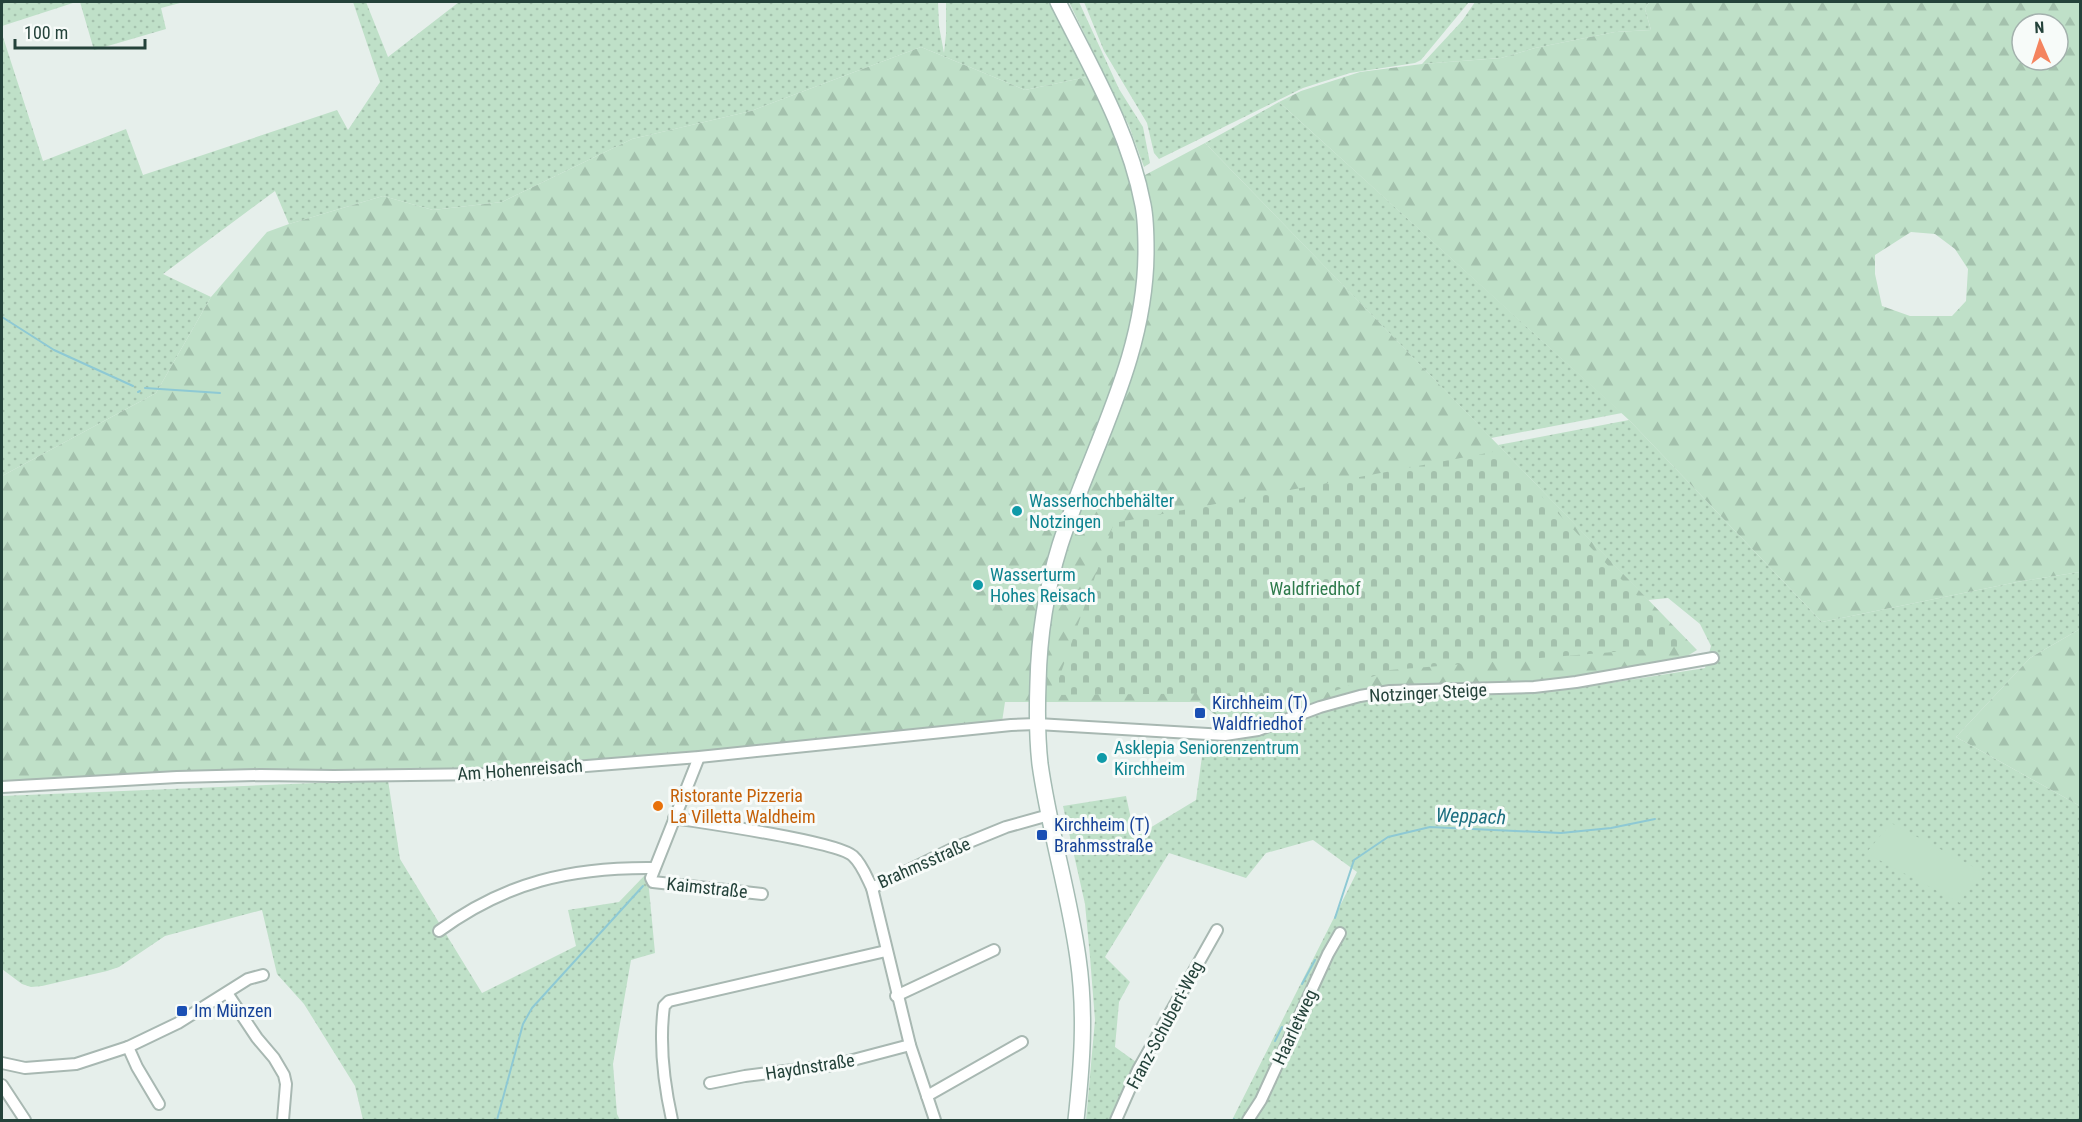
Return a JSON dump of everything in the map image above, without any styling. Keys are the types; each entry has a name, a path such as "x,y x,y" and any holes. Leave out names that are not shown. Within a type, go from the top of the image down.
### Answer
{"main road":[{"path":"1058,2 1107,97 1126,141 1144,208 1146,271 1140,320 1130,362 1060,545 1049,585 1040,646 1037,724 1040,767 1075,935 1083,1004 1082,1053 1076,1120"}],"street":[{"name":"Notzinger Steige","path":"1037,724 1225,735 1258,729 1320,707 1360,696 1390,692 1534,687 1713,658"},
{"name":"Am Hohenreisach","path":"2,786 248,775 334,777 487,774 699,757 1037,724"},
{"path":"439,931 478,906 540,879 595,870 654,868 699,757"},
{"name":"Brahmsstraße","path":"674,818 841,850 853,855 872,888 952,849 1006,827 1049,815"},
{"name":"Kaimstraße","path":"654,868 651,878 653,882 762,894"},
{"path":"872,888 896,996 935,1120"},
{"name":"Franz-Schubert-Weg","path":"1116,1120 1138,1070 1217,930"},
{"name":"Haarletweg","path":"1248,1120 1261,1100 1328,954 1340,933"},
{"path":"896,996 994,950"},
{"path":"672,1120 662,1036 664,1005 669,1001 886,951"},
{"path":"2,1063 25,1068 76,1064 128,1047 178,1023 248,979 263,975"},
{"path":"227,993 284,1075 286,1084 283,1120"},
{"path":"927,1096 1022,1042"},
{"name":"Haydnstraße","path":"710,1083 745,1076 834,1065 910,1045"},
{"path":"128,1047 159,1104"},
{"path":"2,1085 25,1120"}],"green space":[{"path":"2,2 76,2 2,26"},
{"path":"80,2 184,2 161,8 166,29 94,50"},
{"path":"353,2 366,2 388,57 459,2 938,2 939,26 944,53 946,2 1052,2 1087,77 1025,90 921,47 751,111 632,139 502,202 433,210 383,196 289,224 275,191 163,274 211,297 156,393 2,476 2,34 43,161 126,129 143,175 337,110 348,130 380,82"},
{"path":"1069,2 1079,2 1119,89 1143,127 1150,163 1144,167 1129,126"},
{"path":"1084,2 1469,2 1421,60 1415,63 1350,73 1303,88 1159,159 1154,153 1147,123 1104,51"},
{"path":"1475,2 1649,2 1645,9 1651,30 1615,32 1535,48 1501,58 1422,64 1462,21"},
{"path":"1649,2 2080,2 2080,572 2022,581 1822,622 1629,420 1279,102 1301,91 1360,72 1422,64 1501,58 1535,48 1615,32 1651,30 1645,9","holes":["1911,232 1935,234 1955,249 1968,269 1966,301 1952,316 1910,316 1882,306 1875,274 1875,255"]},
{"path":"921,47 1025,90 1087,77 1095,86 1132,182 1205,143 1697,650 1684,658 1550,680 1366,690 1231,727 1199,702 1005,702 1002,722 561,769 2,783 2,476 156,393 211,297 267,232 383,196 433,210 502,202 632,139 751,111"},
{"path":"1279,102 1622,413 1491,438 1205,143"},
{"path":"1629,420 1822,622 2022,581 2080,572 2080,629 2030,658 1956,737 2080,806 2080,1120 1232,1120 1357,872 1313,840 1266,853 1246,878 1169,853 1105,957 1130,982 1119,1002 1115,1047 1136,1062 1112,1120 1086,1120 1095,1020 1085,904 1063,806 1126,796 1135,837 1196,800 1204,742 1236,741 1372,696 1566,690 1705,668 1711,646 1700,624 1668,598 1648,600 1498,445"},
{"name":"Waldfriedhof","path":"1498,451 1688,646 1390,670 1332,692 1053,695 1114,523"},
{"path":"2080,629 2080,806 1956,737 2030,658"},
{"path":"388,780 400,859 482,993 576,946 568,910 619,902 646,874 655,953 631,960 613,1064 617,1114 620,1120 363,1120 355,1086 304,1004 277,974 262,910 165,936 119,967 42,986 31,987 22,984 2,969 2,796"},
{"path":"1891,823 1987,874 1968,889 1960,903 1866,853"}],"waterway":[{"path":"2,317 54,350 133,386"},
{"path":"145,388 220,393"},
{"name":"Weppach","path":"1335,918 1354,860 1388,837 1430,827 1561,833 1611,828 1655,819"},
{"path":"497,1120 523,1024 532,1008 643,886"},
{"name":"Weppach","path":"1302,984 1315,960"},
{"name":"Weppach","path":"1275,1041 1282,1027"}],"place":[{"name":"Wasserhochbehälter Notzingen","path":"1017,511"},
{"name":"Wasserturm Hohes Reisach","path":"978,585"},
{"name":"Kirchheim (T) Waldfriedhof","path":"1200,713"},
{"name":"Asklepia Seniorenzentrum Kirchheim","path":"1102,758"},
{"name":"Ristorante Pizzeria La Villetta Waldheim","path":"658,806"},
{"name":"Kirchheim (T) Brahmsstraße","path":"1042,835"},
{"name":"Im Münzen","path":"182,1011"}]}
